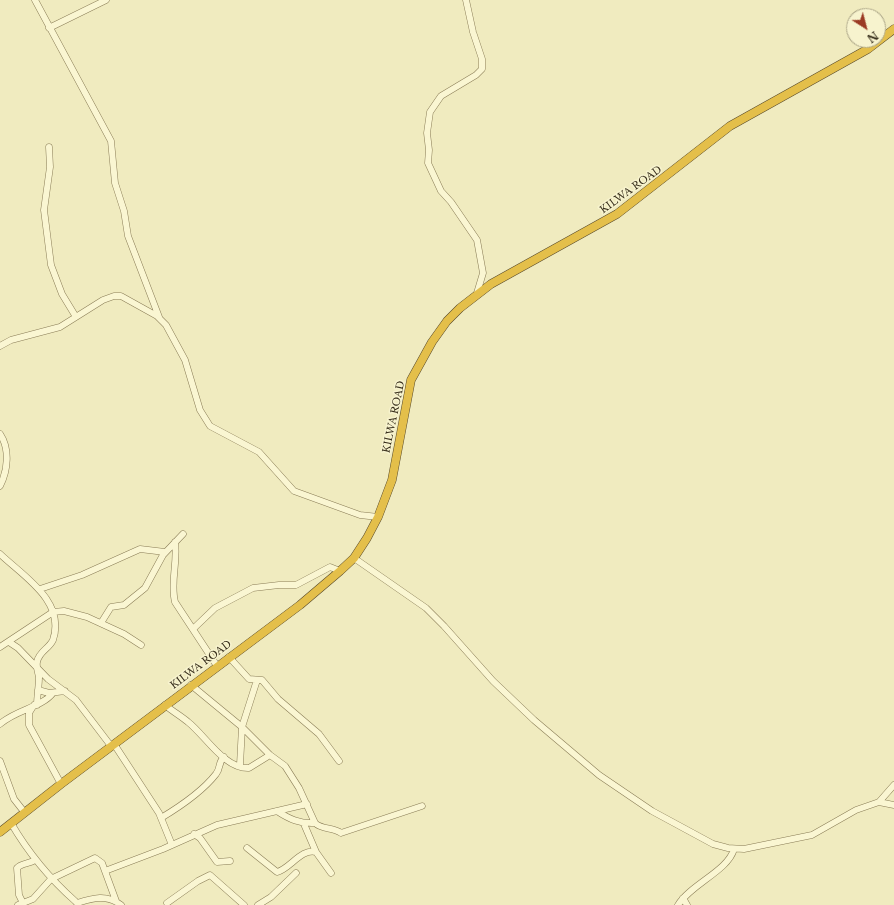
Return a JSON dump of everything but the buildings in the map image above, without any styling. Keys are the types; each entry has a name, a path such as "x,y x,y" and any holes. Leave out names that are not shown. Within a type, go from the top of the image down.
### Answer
{"highway":[{"name":"KILWA ROAD","path":"0,832 112,745 300,605 340,572 354,558 378,518 392,480 412,380 432,342 447,321 477,293 606,221 664,179 725,130 868,49 894,28"}],"street":[{"path":"35,0 110,141 115,183 124,211 128,236 159,317 168,328 185,360 200,410 210,426 259,452 294,492 360,515 378,518"},
{"path":"49,28 106,0"},
{"path":"466,0 473,32 482,59 482,69 476,75 441,96 430,112 427,133 429,150 428,163 443,195 451,202 477,240 483,273 477,293"},
{"path":"49,147 50,167 44,210 51,265 62,294 76,317"},
{"path":"0,346 11,340 60,327 103,300 118,295 159,317"},
{"path":"0,434 5,443 7,455 5,473 0,486"},
{"path":"101,623 111,607 124,605 145,588 165,552 183,534"},
{"path":"175,542 176,555 173,595 177,607 217,666"},
{"path":"40,588 85,574 140,549 165,552"},
{"path":"0,554 40,588 53,612 55,623 52,641 40,654 36,666 39,677 38,690 35,705 29,713 29,725 61,784"},
{"path":"354,558 426,608 494,681 534,720 599,775 638,802 694,835 713,844 734,849 754,847 812,835 856,810 879,802 894,786"},
{"path":"193,629 215,608 253,588 296,585 330,568 340,572"},
{"path":"0,647 53,612 73,612 124,634 141,645"},
{"path":"9,642 36,666 44,676 76,700 112,745 161,818 172,845"},
{"path":"229,657 250,680 262,680 278,699 319,734 339,760"},
{"path":"240,765 242,727 257,680"},
{"path":"192,685 242,727 270,755 288,769 307,804 315,823 319,826 334,829 341,833 422,806"},
{"path":"38,690 54,693 65,691"},
{"path":"0,724 17,712 47,701 54,693"},
{"path":"165,705 187,721 224,757 240,765 249,768 270,755"},
{"path":"161,818 194,796 213,778 224,757"},
{"path":"0,761 14,799 25,813"},
{"path":"879,802 894,805"},
{"path":"105,871 172,845 194,834 230,821 307,804"},
{"path":"277,810 289,818 304,824 315,823"},
{"path":"11,823 35,860 51,879 79,904 91,898 101,898 116,901 121,905"},
{"path":"304,824 316,852 331,874"},
{"path":"194,834 200,838 217,862 230,861"},
{"path":"247,848 277,872 303,855 313,851 316,852"},
{"path":"678,905 683,898 731,859 734,849"},
{"path":"35,860 28,864 20,865 17,868 20,904 38,895 51,879 95,858 100,860 116,901"},
{"path":"258,905 271,897 296,873"},
{"path":"167,904 198,881 210,876 244,905"},
{"path":"683,898 688,905"}]}
